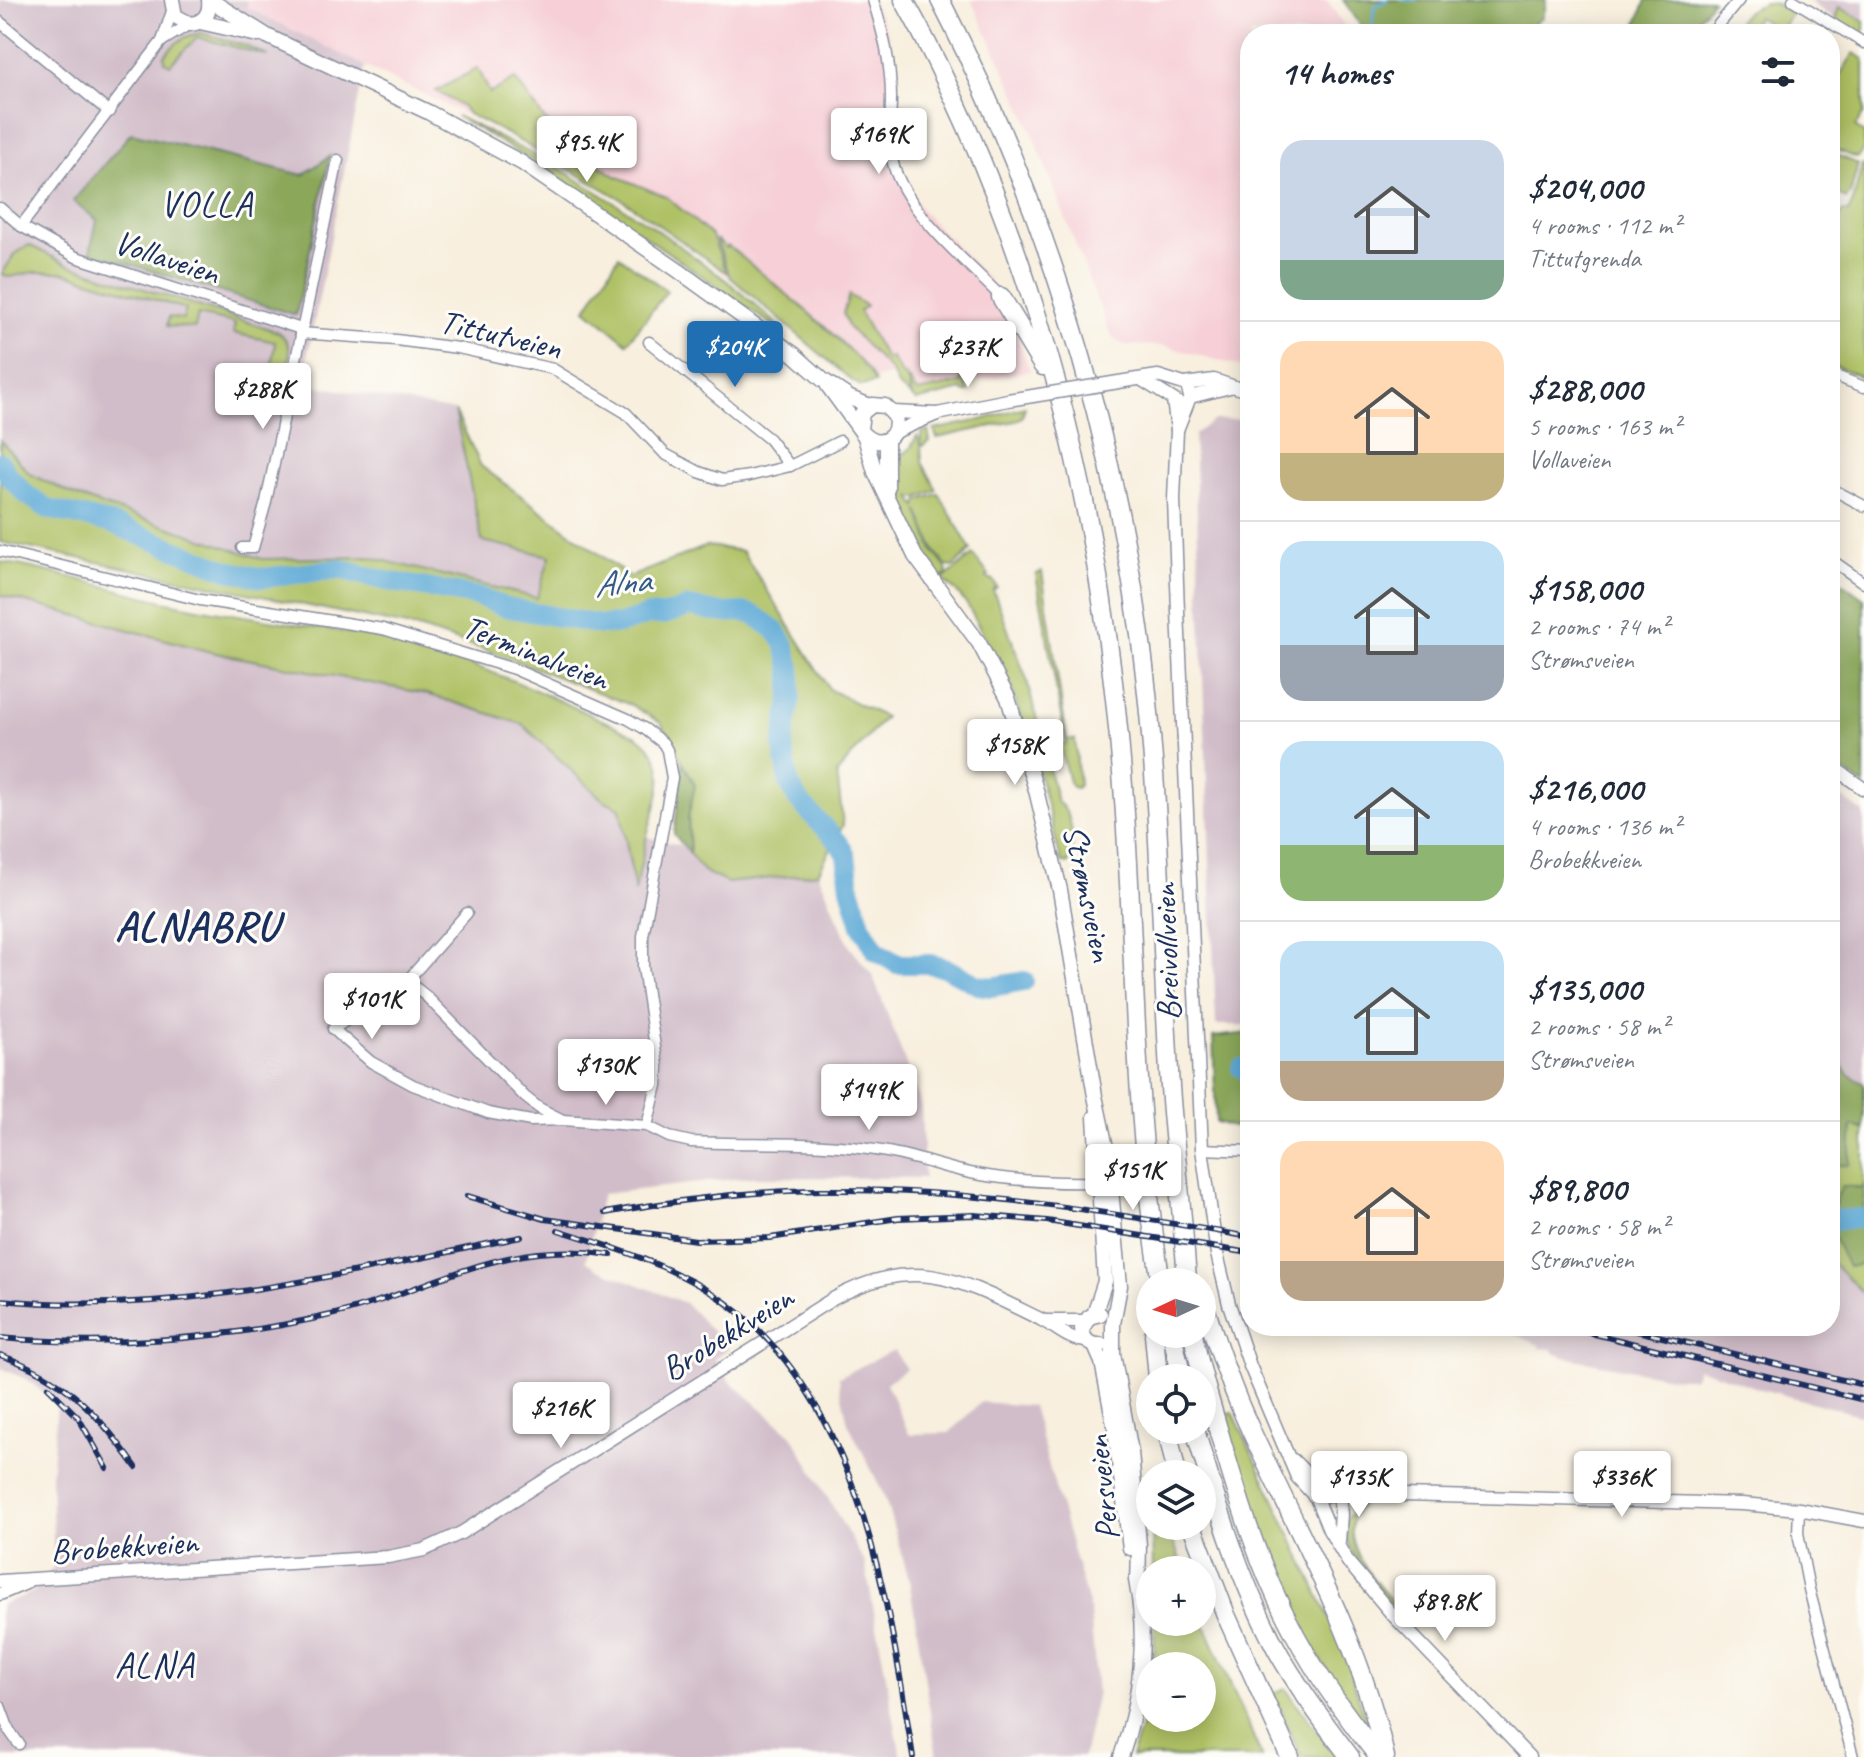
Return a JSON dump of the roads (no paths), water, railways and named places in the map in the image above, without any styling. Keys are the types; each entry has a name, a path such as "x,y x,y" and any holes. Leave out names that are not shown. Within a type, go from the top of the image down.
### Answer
{"highway":[{"path":"904,0 933,55 987,178 1026,284 1057,389 1098,569 1123,788 1149,1268"},
{"path":"940,0 1016,167 1055,273 1094,407 1126,551 1139,628 1151,745 1170,1099 1186,1268"},
{"path":"1001,297 1057,389"},
{"path":"1143,1159 1159,1268"},
{"path":"1184,1243 1192,1268"},
{"path":"1216,1339 1234,1392 1333,1600 1368,1692 1382,1757"},
{"path":"1196,1348 1232,1479 1270,1583 1307,1657 1351,1722 1382,1757"},
{"path":"1199,1444 1226,1530 1258,1611 1299,1686 1350,1757"},
{"path":"1197,1540 1230,1624 1290,1757"}],"main road":[{"path":"170,4 179,20 195,23 209,10 210,0"},
{"name":"Strømsveien","path":"210,0 267,36 428,112 522,163 679,271 795,355 823,380 850,398 870,406"},
{"name":"Strømsveien","path":"195,23 267,36"},
{"name":"Strømsveien","path":"823,380 862,433 875,472 901,530 923,569 991,663 1015,716 1060,890 1106,1141 1105,1281 1090,1318"},
{"path":"870,406 885,406 893,412 897,424 891,436 878,442 862,433 860,418 870,406"},
{"name":"Strømsveien","path":"888,497 891,436"},
{"name":"Strømsveien","path":"1105,1182 1120,1286 1113,1329"},
{"path":"1105,1316 1113,1329 1108,1343 1091,1343 1082,1333 1090,1318 1105,1316"},
{"name":"Persveien","path":"1113,1329 1115,1368 1133,1475 1139,1556"},
{"name":"Persveien","path":"1091,1343 1102,1362 1115,1429 1136,1578"},
{"name":"Persveien","path":"1121,1757 1131,1728 1141,1636"}],"street":[{"path":"873,0 888,56 890,143 894,168 918,213 1001,297"},
{"path":"1719,24 1739,0"},
{"path":"1793,0 1833,24"},
{"path":"21,226 162,41 170,4"},
{"path":"0,22 109,112"},
{"path":"162,41 195,23"},
{"path":"1840,28 1864,43"},
{"path":"242,548 253,548 266,502 338,160"},
{"name":"Vollaveien","path":"0,208 21,226 76,257 301,331"},
{"name":"Tittutveien","path":"301,331 458,348 553,369 626,413 665,454 722,480 790,466 840,441"},
{"path":"649,342 769,439 790,466"},
{"path":"893,412 937,414 1158,376 1189,388 1189,399"},
{"path":"1840,378 1864,387"},
{"path":"1137,380 1180,403 1231,386"},
{"path":"1172,398 1171,390 1182,383 1214,380 1240,389"},
{"name":"Breivollveien","path":"1172,398 1177,430 1174,499 1202,1149 1217,1254 1229,1304 1250,1366 1300,1482 1316,1498"},
{"name":"Breivollveien","path":"1177,430 1189,399"},
{"path":"891,436 937,414"},
{"path":"1840,493 1864,506"},
{"name":"Terminalveien","path":"0,551 200,600 383,629 433,643 514,669 628,719 663,743 671,759 672,778 643,936 643,967 658,1067 647,1126"},
{"path":"1840,566 1864,583"},
{"path":"1840,772 1864,789"},
{"path":"467,913 407,981 333,1029 371,1062 426,1090 488,1113 531,1121 647,1126 669,1137 691,1142 860,1148 974,1174 1050,1182 1105,1182"},
{"path":"407,981 426,996 525,1097 563,1120"},
{"path":"1202,1149 1240,1151"},
{"name":"Brobekkveien","path":"0,1581 388,1557 433,1547 461,1533 831,1300 878,1278 911,1274 946,1278 1044,1321 1072,1338 1091,1343"},
{"name":"Brobekkveien","path":"1044,1321 1090,1318"},
{"name":"Breivollveien","path":"1291,1457 1315,1482 1339,1493"},
{"path":"1339,1493 1339,1542"},
{"path":"1529,1757 1373,1593 1348,1562 1339,1542 1329,1530 1316,1498 1339,1493 1710,1503 1799,1509 1864,1521"},
{"path":"1799,1509 1798,1533 1809,1589 1853,1757"},
{"name":"Brobekkveien","path":"0,1594 33,1580"},
{"path":"0,1706 9,1730 19,1744"}],"water":[{"path":"339,564 339,574 256,581 257,572 291,572"}],"waterway":[{"path":"1372,24 1375,6 1387,0"},
{"path":"1401,0 1416,0"},
{"name":"Alna","path":"0,462 27,495 48,509 110,523 227,570 262,578 339,569 387,581 480,597 504,607 601,625 620,624 689,607 754,615 775,630 784,643 791,667 791,695 783,745 789,783 798,800 838,842 846,855 850,887 861,925 876,951 897,964 930,964 946,968 978,985 992,987 1024,981"},
{"name":"Alna","path":"1840,1220 1864,1218"}],"railway":[{"path":"605,1213 740,1194 876,1190 1037,1203 1240,1235"},
{"path":"467,1196 545,1219 696,1240 770,1238 898,1218 974,1215 1047,1221 1240,1251"},
{"path":"558,1230 644,1259 686,1278 725,1302 771,1343 808,1392 837,1448 861,1508 879,1571 913,1757"},
{"path":"0,1300 66,1304 197,1297 327,1277 521,1237"},
{"path":"0,1338 80,1342 162,1340 243,1331 360,1307 497,1261 532,1254 570,1252 611,1255"},
{"path":"1603,1336 1864,1400"},
{"path":"1658,1336 1864,1385"},
{"path":"0,1355 44,1374 78,1399 108,1430 136,1467"},
{"path":"48,1387 78,1417 107,1468"}],"district":[{"name":"VOLLA","path":"207,204"},
{"name":"ALNABRU","path":"197,926"},
{"name":"ALNA","path":"155,1665"}]}
